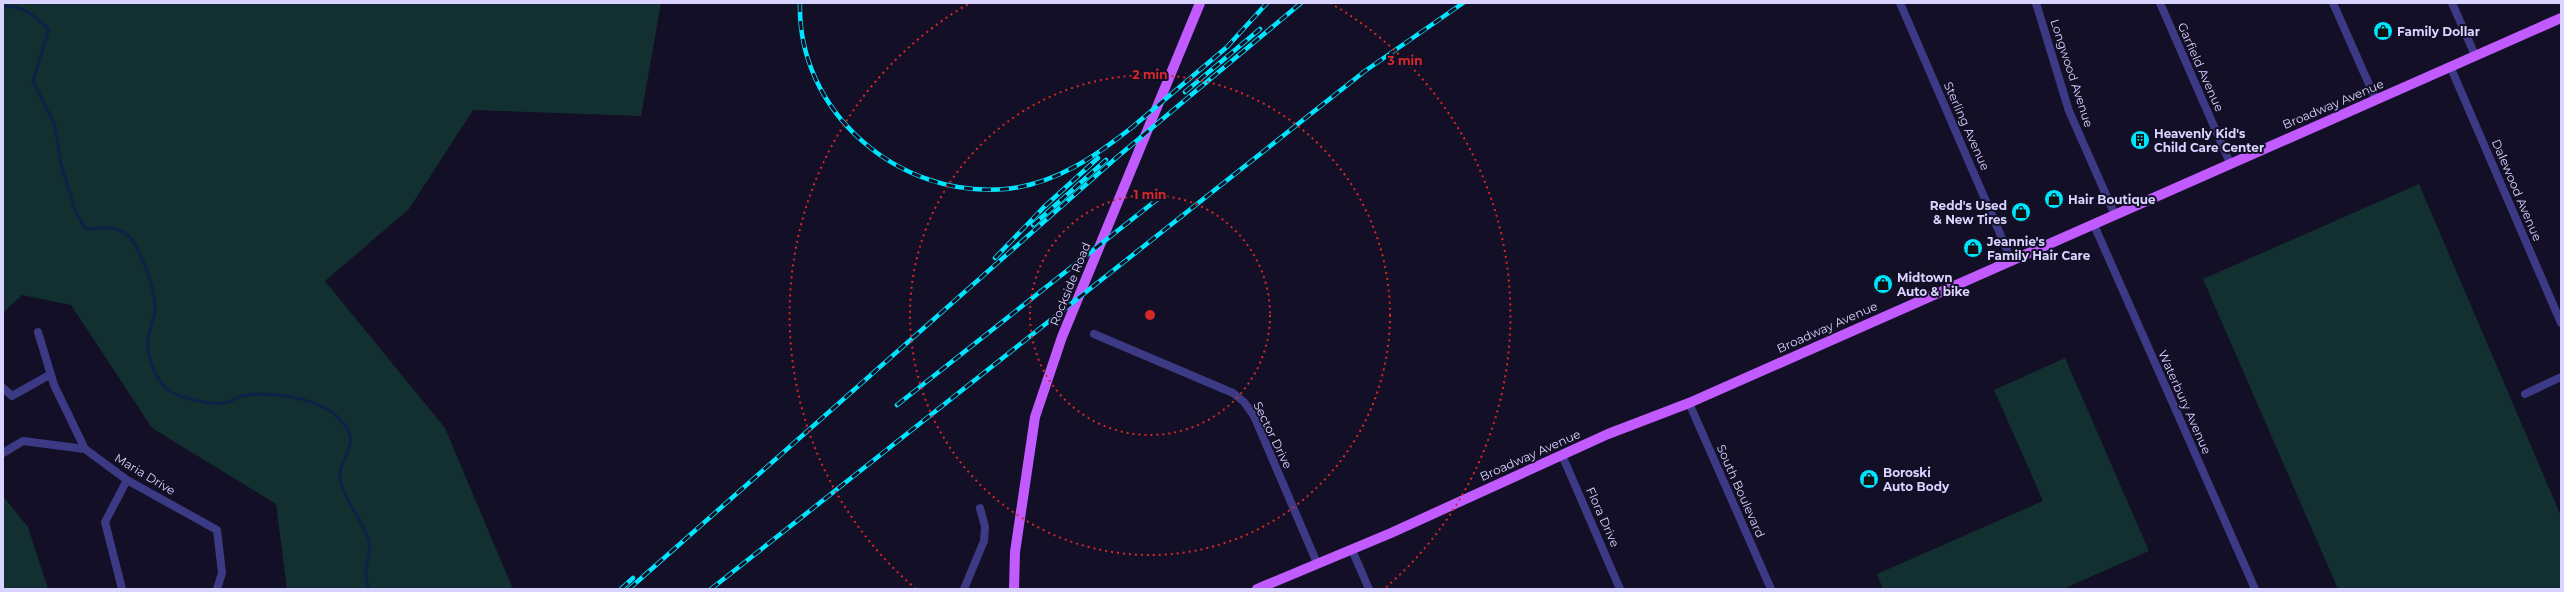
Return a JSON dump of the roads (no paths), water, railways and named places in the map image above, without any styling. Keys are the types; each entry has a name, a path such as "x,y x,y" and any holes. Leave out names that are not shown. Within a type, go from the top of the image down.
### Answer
{"main road":[{"name":"Rockside Road","path":"1014,589 1015,552 1035,417 1062,337 1200,3"},
{"name":"Broadway Avenue","path":"1257,589 1317,563 1352,550 1562,455 1688,403 2011,259 2094,225 2230,163 2561,18"}],"street":[{"name":"Sterling Avenue","path":"1900,3 2011,259"},
{"name":"Longwood Avenue","path":"2036,3 2069,111 2115,215"},
{"name":"Garfield Avenue","path":"2160,3 2230,163"},
{"path":"2333,3 2376,100"},
{"path":"2452,3 2475,55"},
{"name":"Dalewood Avenue","path":"2450,66 2561,323"},
{"name":"Waterbury Avenue","path":"2094,225 2255,589"},
{"path":"38,332 51,374 86,449"},
{"name":"Sector Drive","path":"1094,334 1233,393 1244,402 1254,416 1317,563"},
{"path":"3,388 12,396 51,374"},
{"path":"2525,394 2561,377"},
{"name":"South Boulevard","path":"1688,403 1771,589"},
{"name":"Maria Drive","path":"3,453 23,441 86,449 127,480 217,530 222,573 215,588"},
{"name":"Flora Drive","path":"1562,455 1620,589"},
{"path":"122,589 105,522 127,480"},
{"path":"964,589 984,541 985,527 980,508"},
{"path":"1352,550 1369,589"}],"waterway":[{"path":"3,6 22,9 39,20 49,29 33,81 55,126 61,164 76,213 86,229 116,229 125,233 131,238 136,247 146,268 155,302 155,310 148,339 148,352 155,373 167,389 186,398 211,403 225,403 244,395 259,394 286,396 300,399 325,408 345,425 351,440 340,472 340,479 345,495 369,542 370,547 366,569 369,589"}],"railway":[{"path":"800,3 804,43 816,79 836,112 862,141 893,163 928,179 966,188 1006,189 1024,186 1059,175 1075,167 1090,158 1135,125"},
{"path":"1130,129 1227,47 1267,3"},
{"path":"629,589 1116,158 1301,3"},
{"path":"711,589 1365,71 1463,3"},
{"path":"1185,92 1260,29"},
{"path":"995,258 1044,207 1098,158"},
{"path":"1033,225 1106,160"},
{"path":"897,405 1159,198"},
{"path":"621,589 633,578"}],"place":[{"name":"Family Dollar","path":"2383,31"},
{"name":"Heavenly Kid's Child Care Center","path":"2140,140"},
{"name":"Hair Boutique","path":"2054,199"},
{"name":"Redd's Used & New Tires","path":"2021,212"},
{"name":"Jeannie's Family Hair Care","path":"1973,248"},
{"name":"Midtown Auto & bike","path":"1883,284"},
{"name":"Boroski Auto Body","path":"1869,479"}]}
